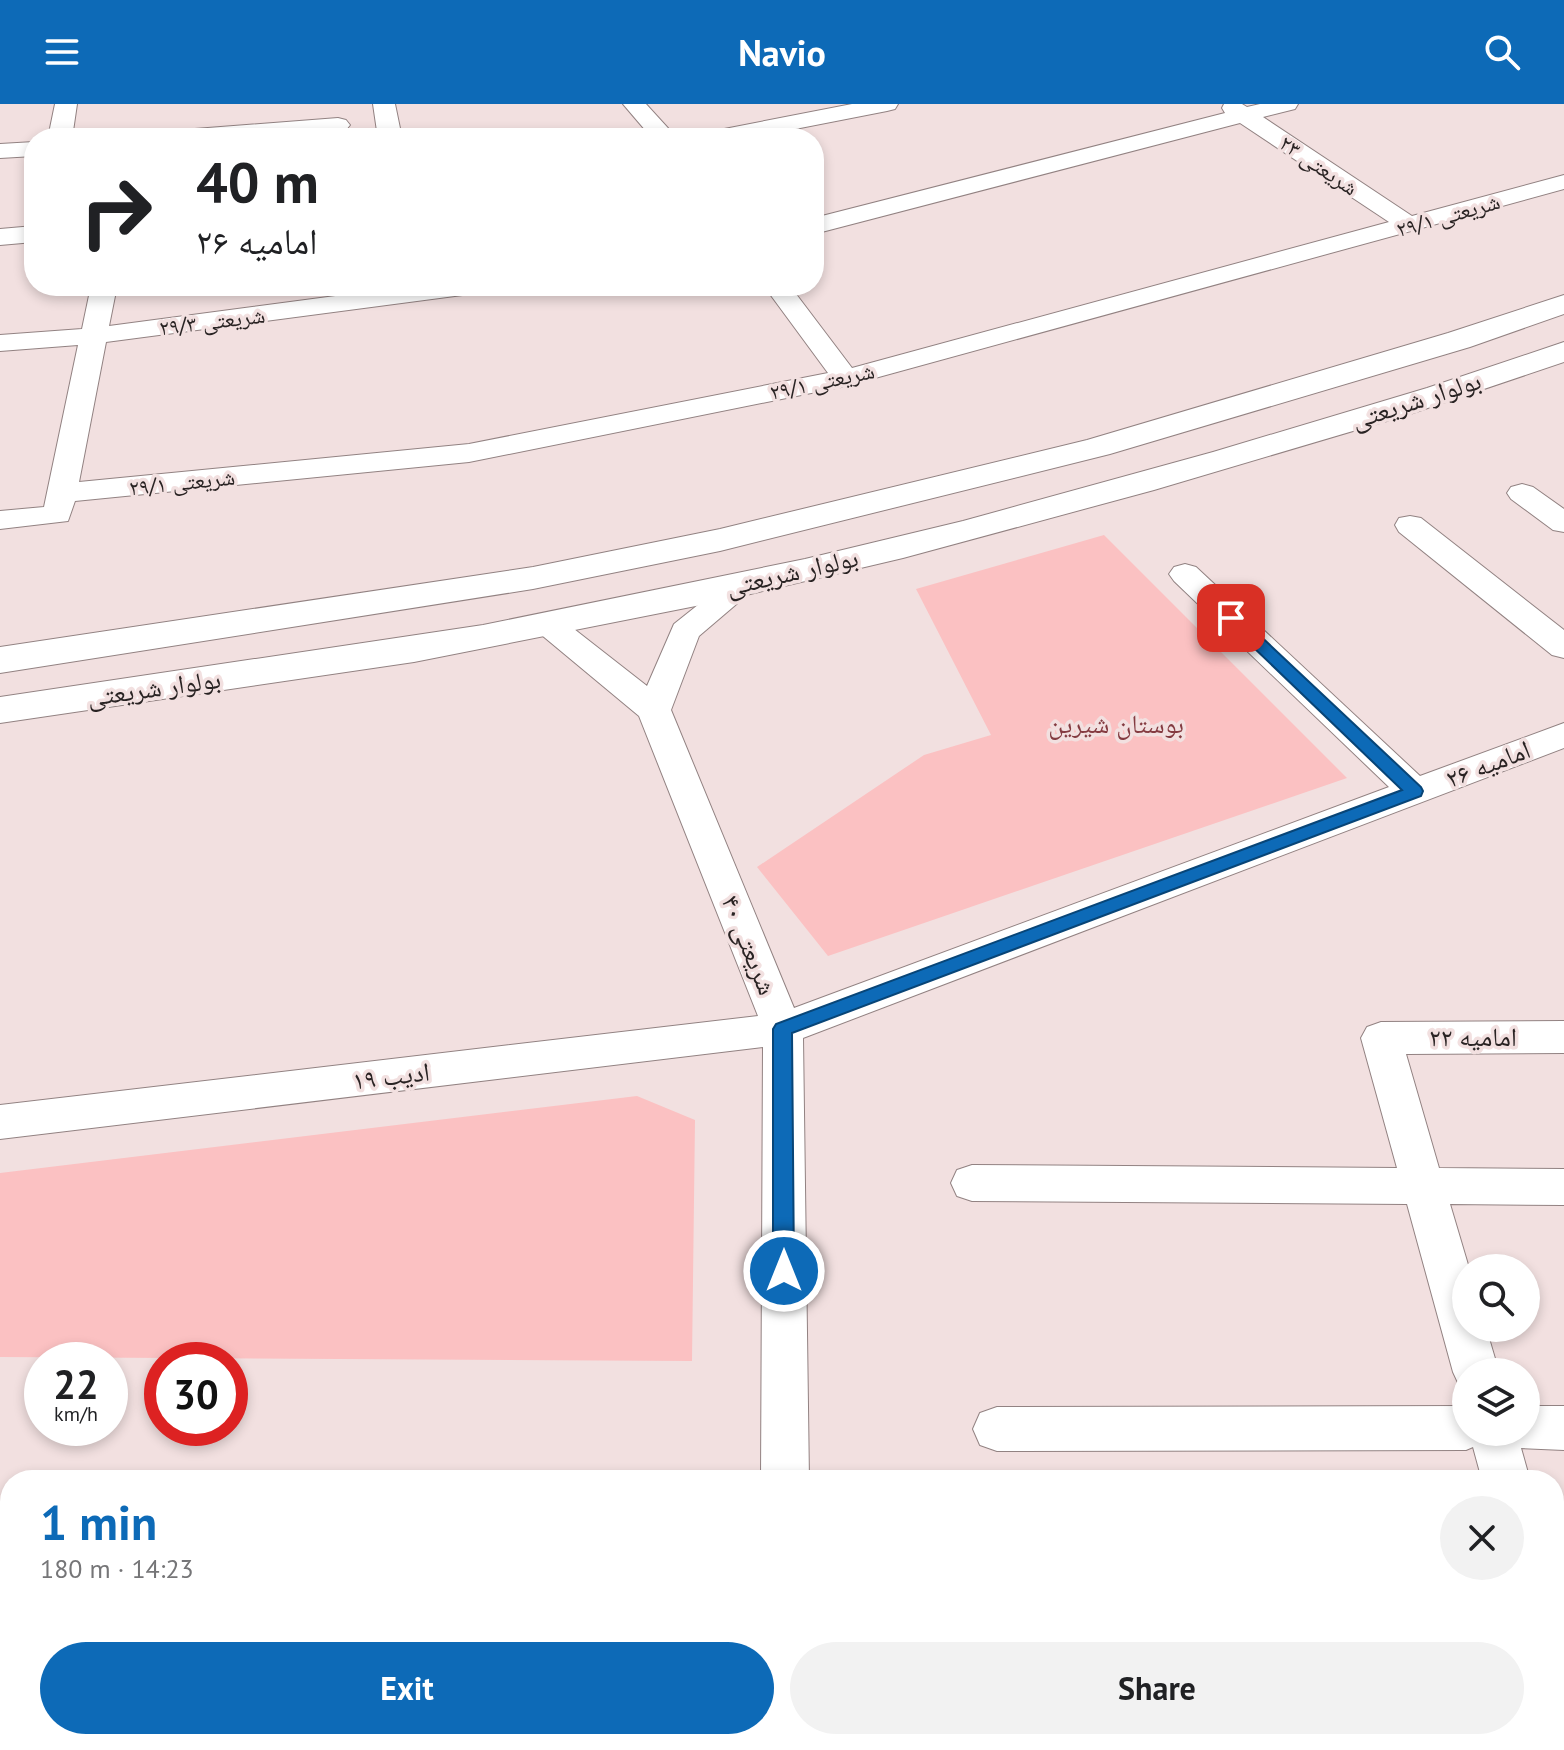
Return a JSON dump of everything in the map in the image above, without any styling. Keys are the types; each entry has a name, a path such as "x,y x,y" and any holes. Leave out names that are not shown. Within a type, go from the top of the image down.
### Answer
{"main road":[{"name":"بولوار شریعتی","path":"0,660 518,581 720,540 1098,447 1385,362 1564,304"},
{"name":"بولوار شریعتی","path":"0,710 288,668 549,625 744,584 948,536 1135,485 1309,434 1564,351"}],"street":[{"path":"62,128 66,104"},
{"path":"384,104 388,128"},
{"path":"634,104 656,128"},
{"path":"765,128 887,104"},
{"path":"824,223 1237,110 1287,104"},
{"name":"شریعتی ۲۳","path":"1237,110 1411,226"},
{"path":"299,128 338,125"},
{"path":"0,151 24,150"},
{"name":"شریعتی ۲۹/۱","path":"0,520 60,504 469,453 846,378 1564,182"},
{"path":"0,237 24,235"},
{"path":"60,504 102,296"},
{"name":"شریعتی ۲۹/۳","path":"0,343 93,336 381,296"},
{"path":"784,296 846,378"},
{"path":"1522,493 1564,523"},
{"path":"1410,525 1564,647"},
{"path":"1185,574 1415,791"},
{"path":"654,710 685,631 744,584"},
{"name":"شریعتی ۴۰","path":"549,625 654,710 783,1029 785,1470"},
{"name":"امامیه ۲۶","path":"783,1029 1564,735"},
{"name":"ادیب ۱۹","path":"0,1122 783,1029"},
{"name":"امامیه ۲۲","path":"1423,1186 1381,1038 1564,1037"},
{"path":"972,1183 1564,1187"},
{"path":"1423,1186 1472,1358"},
{"path":"997,1429 1452,1428"},
{"path":"1540,1428 1564,1428"},
{"path":"1497,1446 1503,1470"}],"green space":[{"name":"بوستان شیرین","path":"1104,535 1347,778 828,956 757,867 924,755 991,735 916,589"},
{"path":"637,1096 695,1120 692,1361 248,1358 248,1342 144,1342 144,1358 128,1358 128,1342 24,1342 24,1357 0,1357 0,1173"}],"route":[{"path":"784,1271 783,1029 1415,791 1231,618"}]}
